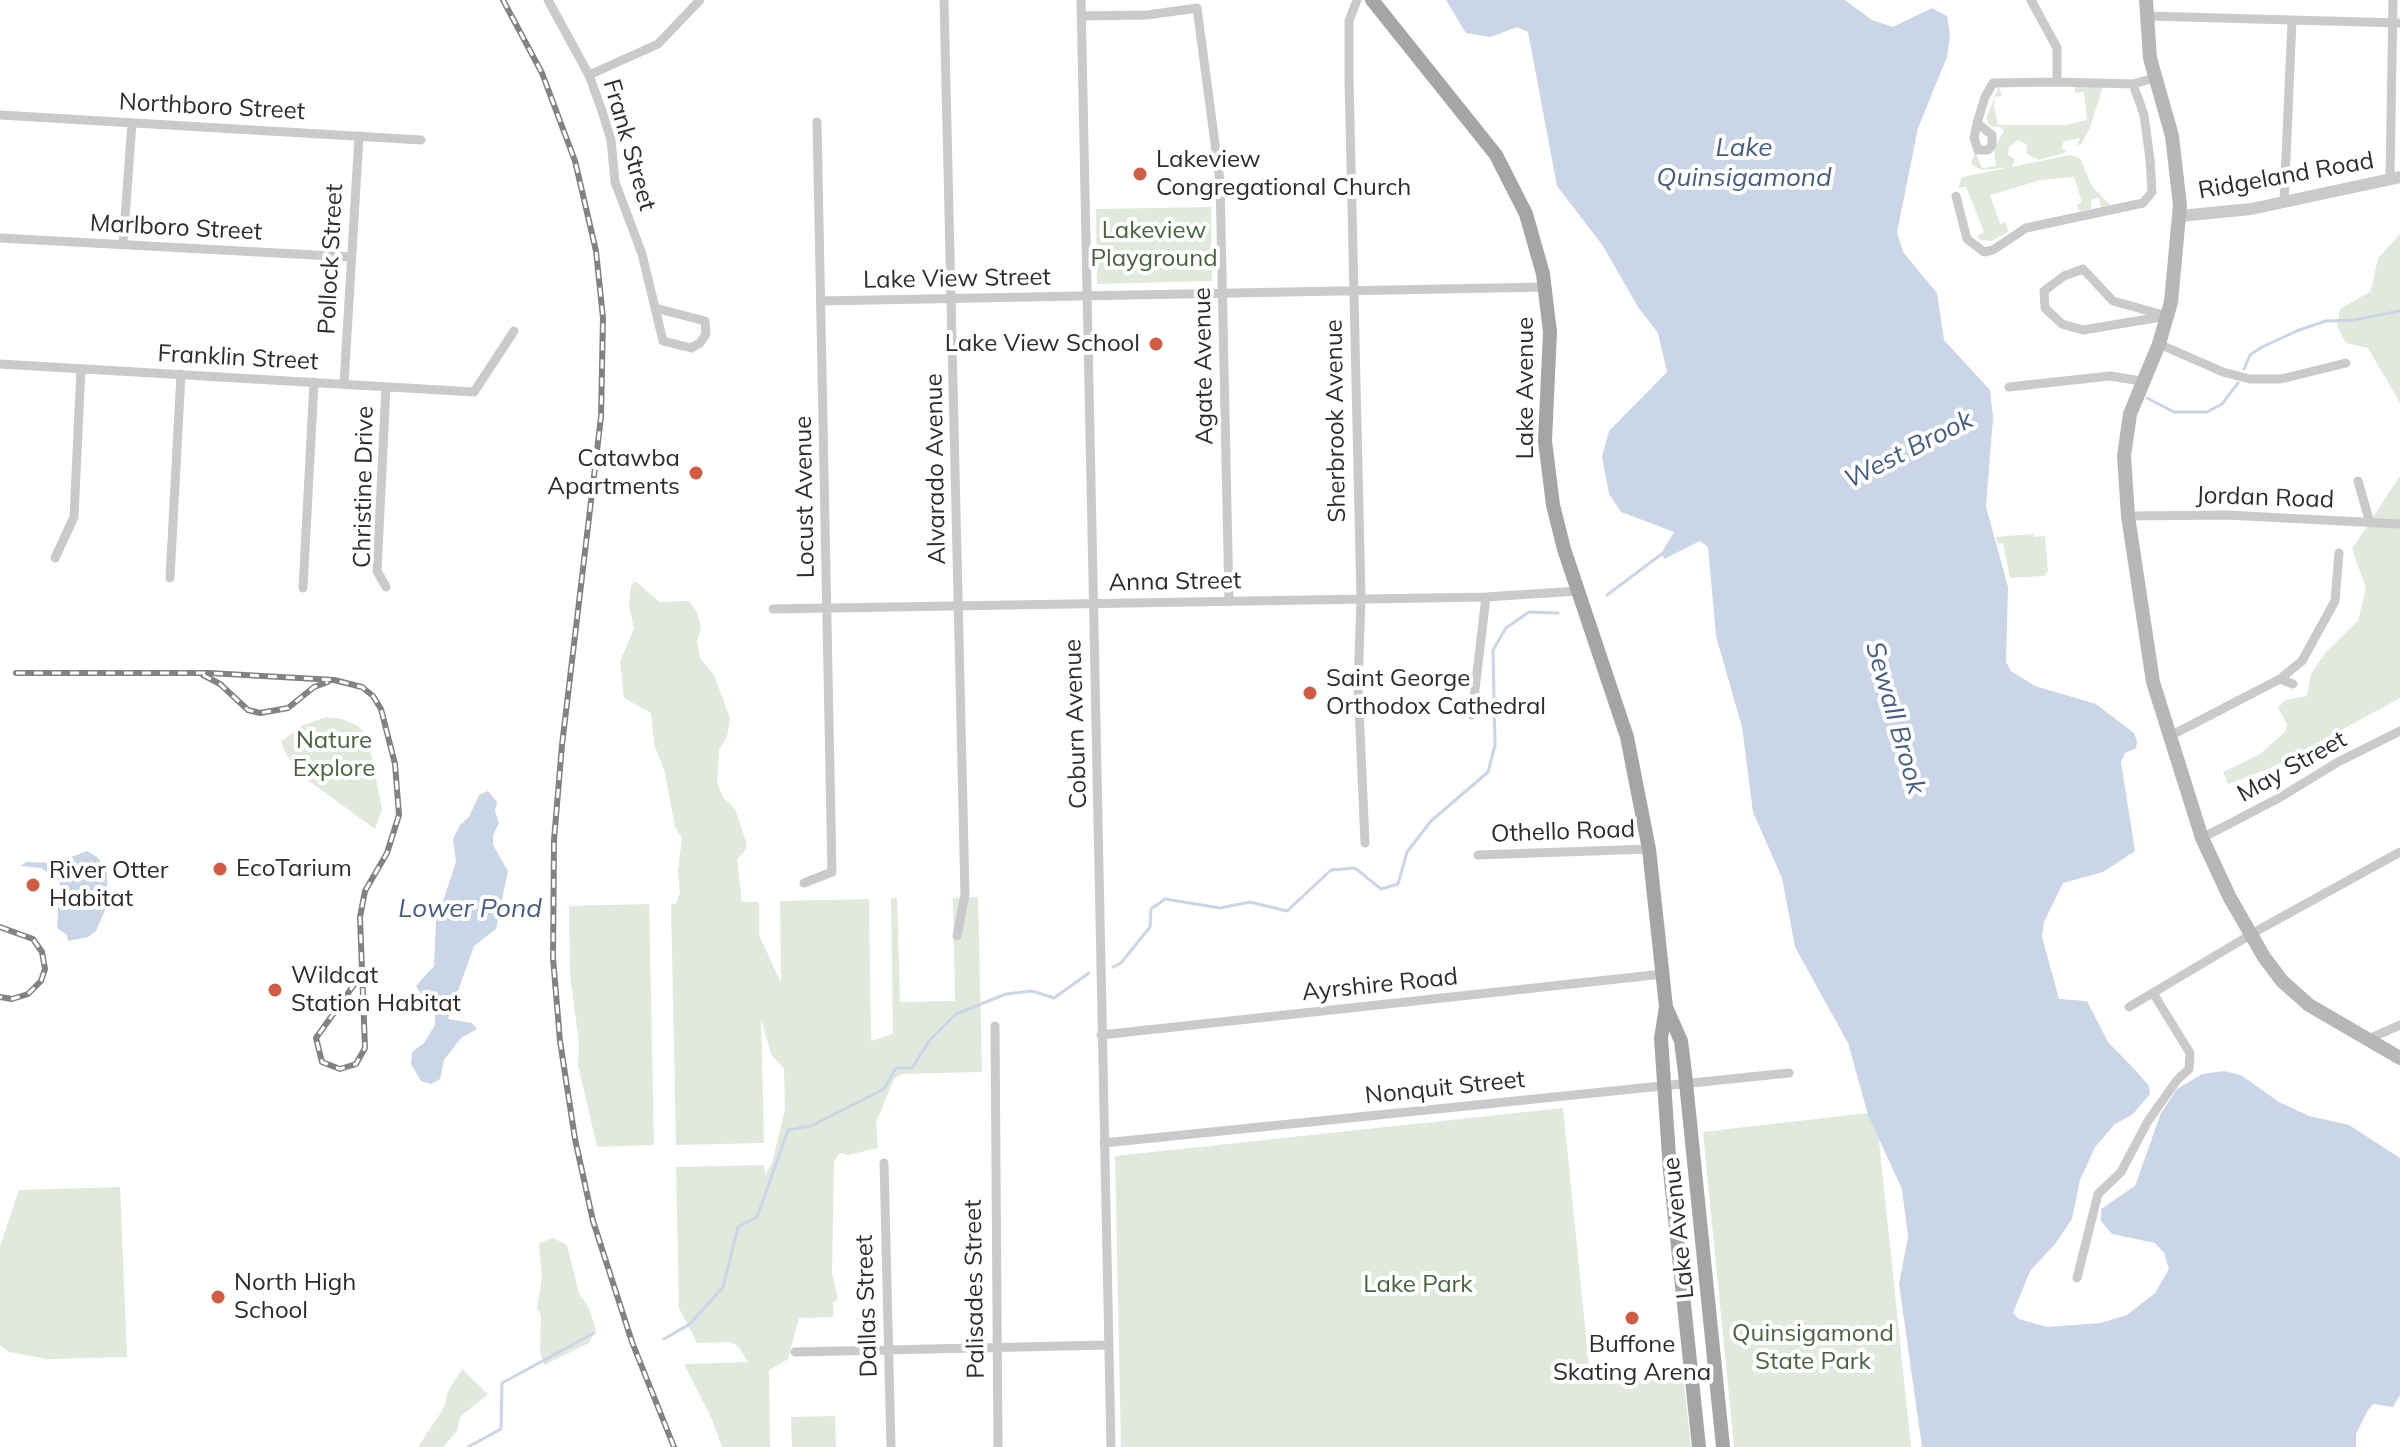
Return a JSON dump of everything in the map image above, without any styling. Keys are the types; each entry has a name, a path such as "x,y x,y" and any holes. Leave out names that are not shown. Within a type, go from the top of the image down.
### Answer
{"main road":[{"name":"Lake Avenue","path":"1372,0 1501,162 1526,214 1546,287 1550,332 1545,397 1548,473 1560,537 1627,737 1649,849 1666,1007 1661,1038 1670,1171 1699,1447"},
{"path":"2146,0 2154,78 2172,136 2180,216 2167,316 2159,344 2141,381 2126,436 2128,516 2149,666 2202,838 2230,898 2269,965 2291,990 2319,1012 2400,1058"},
{"name":"Lake Avenue","path":"1666,1007 1681,1041 1723,1447"}],"street":[{"name":"Frank Street","path":"548,0 589,75 611,140 615,182 642,254 655,308 663,341 691,348 700,343 706,334 705,321 655,308"},
{"path":"589,75 658,44 700,0"},
{"name":"Alvarado Avenue","path":"944,0 965,894 957,936"},
{"name":"Coburn Avenue","path":"1081,0 1111,1447"},
{"name":"Sherbrook Avenue","path":"1357,0 1349,21 1361,599 1358,684 1365,843"},
{"path":"2031,0 2057,48 2057,82"},
{"path":"2393,0 2397,22 2395,178"},
{"name":"Agate Avenue","path":"1081,16 1147,15 1197,8 1220,181 1229,601"},
{"path":"2147,16 2397,22"},
{"path":"2284,202 2292,21"},
{"path":"1977,123 1993,83 2133,84 2154,78"},
{"path":"1956,196 1967,239 1978,251 1987,253 2026,228 2143,203 2152,192 2151,168 2144,115 2133,84"},
{"name":"Northboro Street","path":"0,115 421,140"},
{"name":"Locust Avenue","path":"804,883 832,872 817,122"},
{"path":"123,245 132,123"},
{"name":"Pollock Street","path":"344,384 359,136"},
{"name":"Ridgeland Road","path":"2180,216 2234,212 2395,178"},
{"name":"Marlboro Street","path":"0,238 351,257"},
{"path":"2083,269 2113,301 2167,316 2078,330 2055,320 2043,304 2044,291 2064,276 2083,269"},
{"path":"1355,292 1546,287"},
{"name":"Lake View Street","path":"821,301 1355,292"},
{"name":"Franklin Street","path":"0,364 474,392 514,331"},
{"path":"2159,344 2223,372 2250,379 2281,379 2346,363"},
{"path":"55,558 74,517 81,369"},
{"path":"170,578 181,374"},
{"path":"2009,387 2110,376 2141,381"},
{"path":"303,588 314,382"},
{"name":"Christine Drive","path":"386,387 377,571 386,587"},
{"path":"2358,481 2370,523"},
{"name":"Jordan Road","path":"2128,516 2206,514 2400,524"},
{"path":"2170,736 2280,679 2302,661 2330,613 2337,593 2339,553"},
{"name":"Anna Street","path":"773,609 1486,597 1578,591"},
{"path":"1472,715 1486,597"},
{"path":"2280,679 2293,684"},
{"name":"May Street","path":"2202,838 2400,731"},
{"name":"Othello Road","path":"1478,855 1649,849"},
{"path":"2129,1007 2251,934 2400,852"},
{"name":"Ayrshire Road","path":"1101,1035 1663,974"},
{"path":"2077,1278 2098,1194 2121,1172 2148,1121 2177,1080 2189,1069 2190,1053 2153,993"},
{"path":"2368,1039 2400,1025"},
{"name":"Palisades Street","path":"995,1026 998,1447"},
{"name":"Nonquit Street","path":"1104,1143 1789,1073"},
{"name":"Dallas Street","path":"884,1163 891,1447"},
{"path":"795,1352 1109,1345"}],"green space":[{"path":"2075,84 2103,86 2090,128 2081,144 2077,146 2080,138 2064,141 2061,148 2067,152 2038,160 2027,154 2026,144 2018,140 2009,147 2008,155 2015,159 2012,167 1981,170 1971,164 1975,152 1982,168 1996,166 1994,148 2004,131 2001,127 1990,126 1986,119 1999,86 2002,96 1995,97 1994,106 1998,125 2065,125 2087,120 2084,92 2075,93"},
{"path":"2070,155 2080,158 2092,186 2110,205 2101,207 2099,198 2091,200 2091,209 2080,211 2077,205 2082,202 2074,177 2041,180 1990,195 2000,224 2006,222 2008,232 1991,241 1980,240 1977,236 1984,232 1966,187 1958,188 1962,177"},
{"name":"Lakeview Playground","path":"1211,207 1212,281 1097,284 1096,209"},
{"path":"2400,234 2400,403 2368,348 2346,343 2337,326 2340,309 2371,291 2378,258"},
{"path":"2400,476 2400,698 2273,767 2228,784 2223,772 2260,754 2285,732 2287,724 2278,708 2285,700 2307,696 2311,674 2325,653 2358,621 2366,588 2352,549"},
{"path":"2033,534 2034,537 2045,536 2048,571 2044,576 2010,578 2003,543 1998,544 1996,537"},
{"path":"635,581 660,602 689,601 697,612 701,627 697,642 700,658 714,675 730,718 727,737 719,750 717,782 723,797 735,809 746,842 746,849 737,860 742,902 759,902 759,935 781,983 780,901 869,899 871,1041 893,1034 891,898 897,898 900,1002 955,1001 953,898 978,897 982,1072 902,1074 894,1079 876,1123 878,1148 848,1155 840,1153 834,1161 832,1273 838,1299 833,1303 833,1317 799,1318 788,1359 769,1370 770,1447 722,1447 711,1417 684,1364 748,1362 738,1346 730,1342 697,1343 679,1308 676,1167 764,1165 765,1175 772,1163 785,1109 784,1069 771,1054 761,1018 764,1143 676,1145 671,904 676,904 680,893 678,871 682,838 675,827 665,773 654,744 651,713 624,698 620,662 634,628 629,606 631,586"},
{"name":"Nature Explore","path":"326,717 342,719 358,726 368,738 382,809 375,829 301,775 286,754 281,742 301,726"},
{"path":"649,904 654,1145 597,1147 578,1065 579,1044 570,974 569,906"},
{"name":"Lake Park","path":"1563,1108 1589,1366 1620,1383 1683,1375 1691,1447 1121,1447 1115,1156"},
{"name":"Quinsigamond State Park","path":"1876,1112 1911,1447 1734,1447 1703,1132"},
{"path":"120,1187 127,1357 47,1359 9,1352 0,1345 0,1246 19,1190"},
{"path":"553,1238 567,1245 579,1294 588,1306 596,1329 589,1343 544,1365 540,1352 541,1315 537,1308 542,1277 539,1243"},
{"path":"462,1369 488,1394 460,1417 457,1431 443,1447 418,1447 445,1406 447,1393"},
{"path":"835,1416 836,1447 792,1447 791,1417"}],"water":[{"name":"Lake Quinsigamond","path":"1446,0 1845,0 1872,20 1893,27 1932,8 1947,16 1950,35 1947,57 1918,128 1897,232 1903,252 1937,293 1944,340 1990,390 1993,418 1986,507 2008,587 2006,662 2011,671 2035,686 2096,704 2134,733 2137,741 2136,748 2125,753 2121,762 2135,851 2103,872 2063,883 2044,922 2042,937 2059,999 2087,1001 2108,1042 2149,1086 2150,1094 2133,1114 2115,1124 2095,1147 2080,1180 2072,1219 2055,1244 2030,1271 2013,1313 2019,1319 2047,1327 2101,1323 2127,1315 2155,1293 2169,1269 2164,1253 2155,1243 2112,1234 2101,1221 2101,1209 2135,1186 2161,1113 2177,1089 2202,1074 2224,1071 2241,1075 2279,1102 2309,1116 2349,1125 2400,1158 2400,1395 2393,1407 2373,1404 2356,1434 2356,1447 1922,1447 1899,1284 1908,1237 1902,1189 1868,1115 1848,1043 1795,947 1782,878 1753,812 1742,727 1716,636 1708,547 1700,541 1664,559 1662,552 1674,532 1621,512 1609,494 1602,457 1609,431 1667,372 1658,333 1638,307 1603,246 1557,186 1528,32 1517,27 1490,37 1466,33"},
{"name":"Lower Pond","path":"488,791 497,802 495,811 499,823 493,835 493,845 508,871 496,929 474,946 448,1019 472,1023 477,1029 461,1038 444,1060 440,1079 431,1084 421,1081 411,1064 412,1052 424,1043 435,1025 435,998 421,994 416,986 434,966 436,922 456,862 453,839 460,825 469,817 479,795"},
{"path":"87,851 97,857 107,870 108,903 96,931 88,937 68,941 67,935 57,928 60,881 41,868 20,866 26,862 55,863"}],"waterway":[{"name":"West Brook","path":"2244,369 2250,355 2299,330 2326,321 2353,320 2400,311"},
{"name":"West Brook","path":"2147,398 2174,412 2207,412 2222,404 2238,383"},
{"path":"1607,595 1663,553"},
{"path":"1113,967 1121,963 1150,927 1151,909 1165,899 1220,908 1250,902 1287,911 1331,870 1355,868 1381,889 1398,884 1407,852 1431,821 1488,772 1495,745 1493,650 1506,628 1529,612 1558,613"},
{"path":"664,1339 690,1324 723,1287 738,1227 757,1217 788,1130 811,1126 884,1089 896,1068 912,1068 929,1041 956,1014 1006,994 1032,991 1054,998 1089,973"},
{"path":"468,1447 501,1429 502,1383 594,1333"}],"railway":[{"path":"503,0 542,73 575,161 596,251 603,318 601,417 562,745 554,840 553,958 560,1041 575,1139 593,1221 632,1342 674,1447"},
{"path":"16,673 209,673 334,680 362,687 373,696 381,709 395,764 399,815 387,853 365,891 360,917 365,1048 356,1064 340,1069 322,1062 316,1038 361,975"},
{"path":"203,675 220,684 248,710 260,713 288,708 314,687 328,682"},
{"path":"0,927 33,939 42,952 45,969 41,981 28,994 12,999 0,997"}],"place":[{"name":"Lakeview Congregational Church","path":"1140,174"},
{"name":"Lake View School","path":"1156,344"},
{"name":"Catawba Apartments","path":"696,473"},
{"name":"Saint George Orthodox Cathedral","path":"1310,693"},
{"name":"EcoTarium","path":"220,869"},
{"name":"River Otter Habitat","path":"33,885"},
{"name":"Wildcat Station Habitat","path":"275,990"},
{"name":"North High School","path":"218,1297"},
{"name":"Buffone Skating Arena","path":"1632,1318"}],"water label":[{"name":"Sewall Brook","path":"1895,718"}]}
